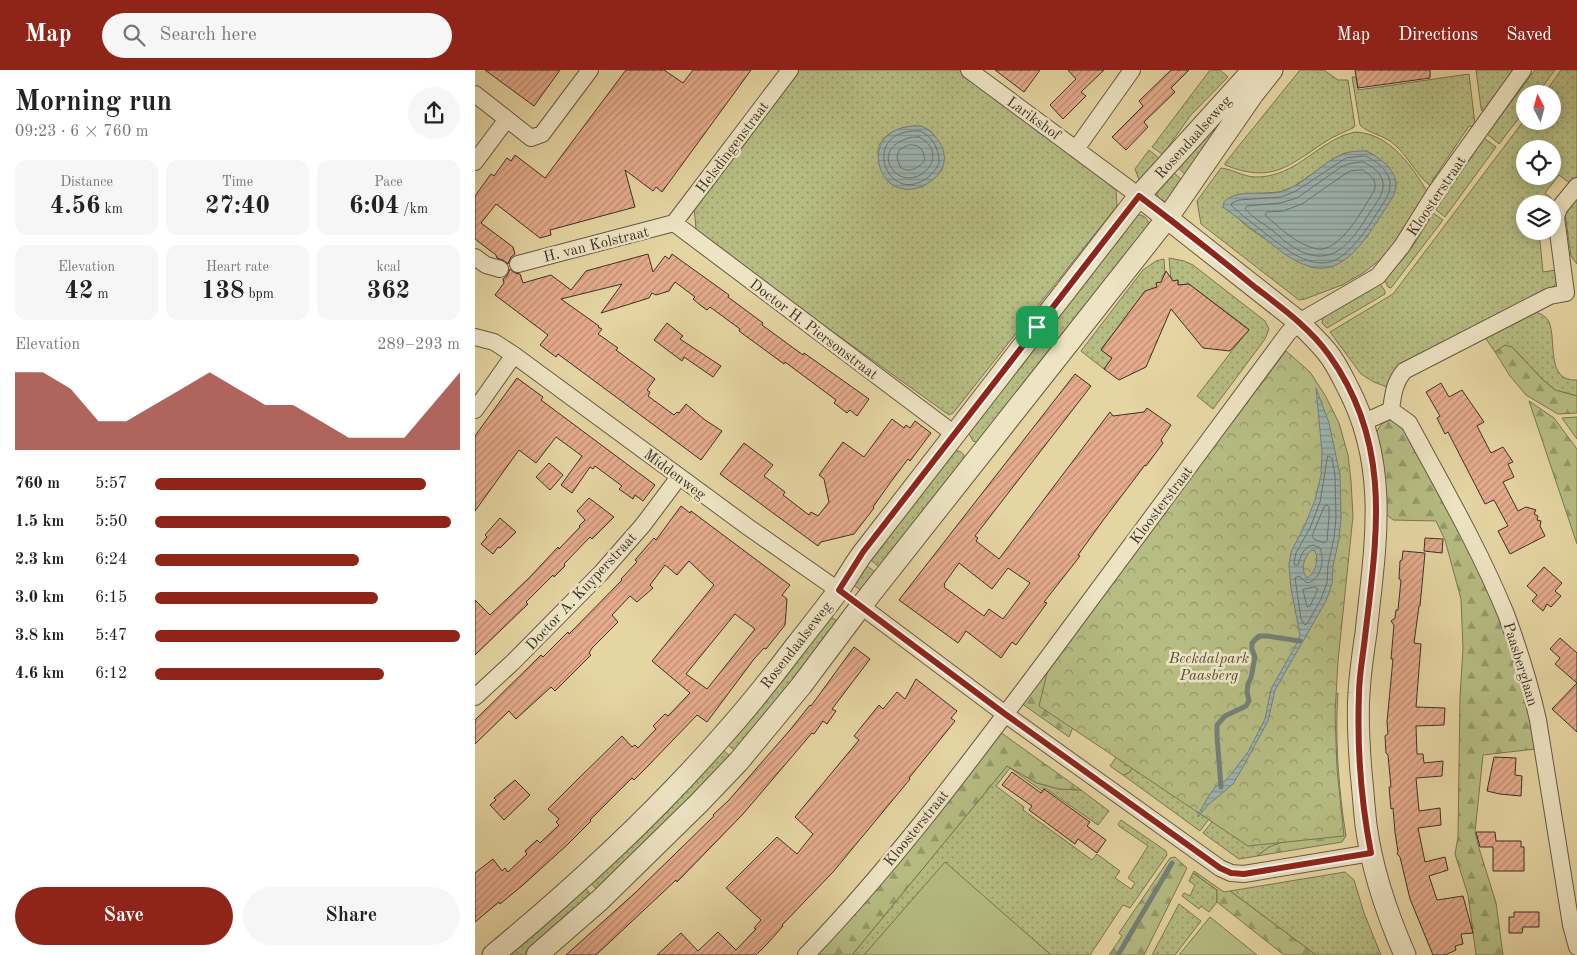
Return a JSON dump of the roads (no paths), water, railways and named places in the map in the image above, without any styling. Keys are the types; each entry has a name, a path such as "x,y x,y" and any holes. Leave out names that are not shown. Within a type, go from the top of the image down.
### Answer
{"street":[{"path":"475,94 531,138 543,134 590,70"},
{"name":"Helsdingenstraat","path":"674,223 790,70"},
{"name":"Larikshof","path":"969,70 1139,196"},
{"name":"Larikshof","path":"1076,149 1131,70"},
{"name":"Rosendaalseweg","path":"493,955 588,872 640,823 718,742 839,590 863,552 1139,196 1253,70"},
{"name":"Rosendaalseweg","path":"537,955 600,900 739,761 801,686 861,606 1167,217 1253,94 1272,70"},
{"name":"Kloosterstraat","path":"806,955 923,822 1282,341 1299,322 1378,276 1402,246 1435,193 1523,70"},
{"path":"475,162 507,119"},
{"path":"1364,422 1391,410 1394,388 1398,378 1404,371 1550,296 1566,293 1556,216 1559,208 1577,186"},
{"path":"1139,196 1299,322 1328,354 1348,387 1364,422 1374,468 1376,515 1374,557 1359,693 1359,745 1366,826 1371,853 1380,888 1395,933 1405,955"},
{"name":"H. van Kolstraat","path":"517,264 674,223"},
{"name":"Doctor H. Piersonstraat","path":"674,223 897,390 949,430 953,436"},
{"name":"Middenweg","path":"475,337 494,342 514,355 748,527 839,590"},
{"path":"475,410 514,355"},
{"name":"Paasberglaan","path":"1391,410 1409,423 1413,430 1486,569 1515,639 1531,689 1538,720 1571,925 1577,947"},
{"path":"953,436 979,456"},
{"name":"Doctor A. Kuyperstraat","path":"475,697 512,663 601,573 643,525 679,477"},
{"path":"839,590 1005,714 1097,779 1189,848 1220,868 1231,873 1244,874 1371,853"}],"water":[{"path":"921,126 936,137 939,142 944,154 943,166 937,176 928,183 921,187 905,189 892,184 883,174 879,162 880,148 887,137 900,128"},
{"path":"1366,151 1387,165 1394,175 1396,187 1388,204 1362,243 1344,260 1334,266 1323,268 1311,267 1291,258 1223,207 1224,202 1236,195 1273,193 1289,189 1343,154"},
{"path":"1316,388 1329,423 1340,475 1341,518 1332,584 1326,601 1275,690 1268,721 1243,767 1233,784 1208,805 1198,817 1216,786 1225,781 1248,752 1265,719 1271,689 1300,635 1291,589 1289,565 1291,552 1315,500 1321,475 1322,452","holes":["1312,550 1315,551 1317,558 1316,566 1313,573 1307,578 1303,567 1304,563 1309,553"]}],"waterway":[{"path":"1221,787 1217,725 1225,716 1246,706 1249,701 1248,684 1255,657 1252,643 1259,636 1300,641"},
{"path":"1118,955 1172,863"}],"park label":[{"name":"Beekdalpark Paasberg","path":"1209,666"}]}
